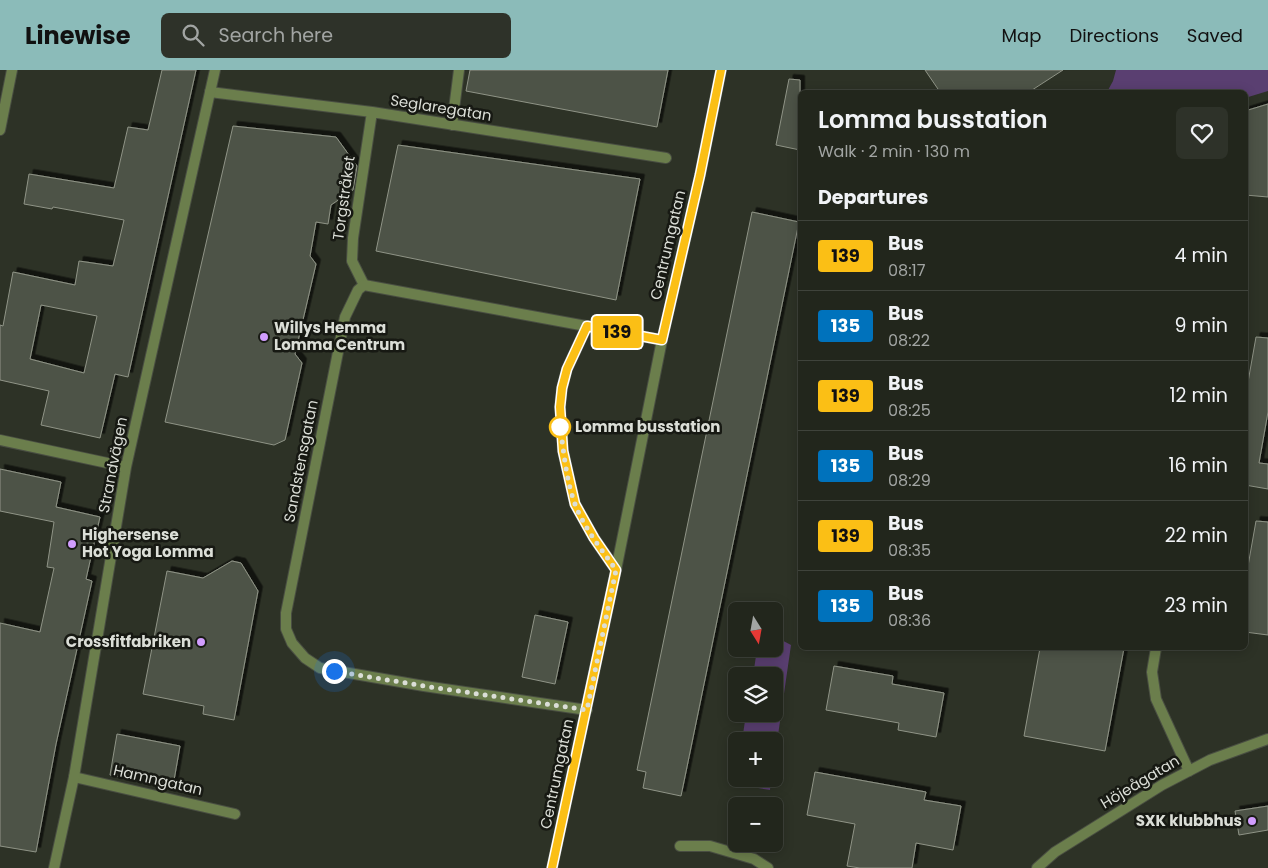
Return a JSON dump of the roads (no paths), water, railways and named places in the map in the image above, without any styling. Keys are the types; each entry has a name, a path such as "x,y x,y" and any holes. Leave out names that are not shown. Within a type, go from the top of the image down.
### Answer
{"street":[{"path":"0,130 12,70"},
{"name":"Strandvägen","path":"54,868 74,777 126,467 214,70"},
{"path":"452,125 459,70"},
{"name":"Centrumgatan","path":"552,868 587,710 662,340 722,70"},
{"name":"Seglaregatan","path":"210,92 372,112 666,158"},
{"name":"Torgstråket","path":"364,285 352,261 353,238 372,112"},
{"path":"364,285 662,340"},
{"name":"Sandstensgatan","path":"364,285 358,290 345,317 286,613 286,628 292,643 305,658 320,668 424,686 587,710"},
{"path":"587,326 567,369 562,388 560,407 563,451 575,504 594,538 616,570"},
{"path":"0,440 126,467"},
{"path":"1156,650 1152,672 1156,699 1189,771"},
{"name":"Höjeågatan","path":"1036,868 1055,852 1162,785 1210,760 1268,739"},
{"name":"Hamngatan","path":"74,777 235,814"},
{"path":"680,846 710,846 754,859 768,868"}],"place":[{"name":"Willys Hemma Lomma Centrum","path":"264,337"},
{"name":"Lomma busstation","path":"560,427"},
{"name":"Highersense Hot Yoga Lomma","path":"72,544"},
{"name":"Crossfitfabriken","path":"201,642"},
{"name":"SXK klubbhus","path":"1252,821"}]}
